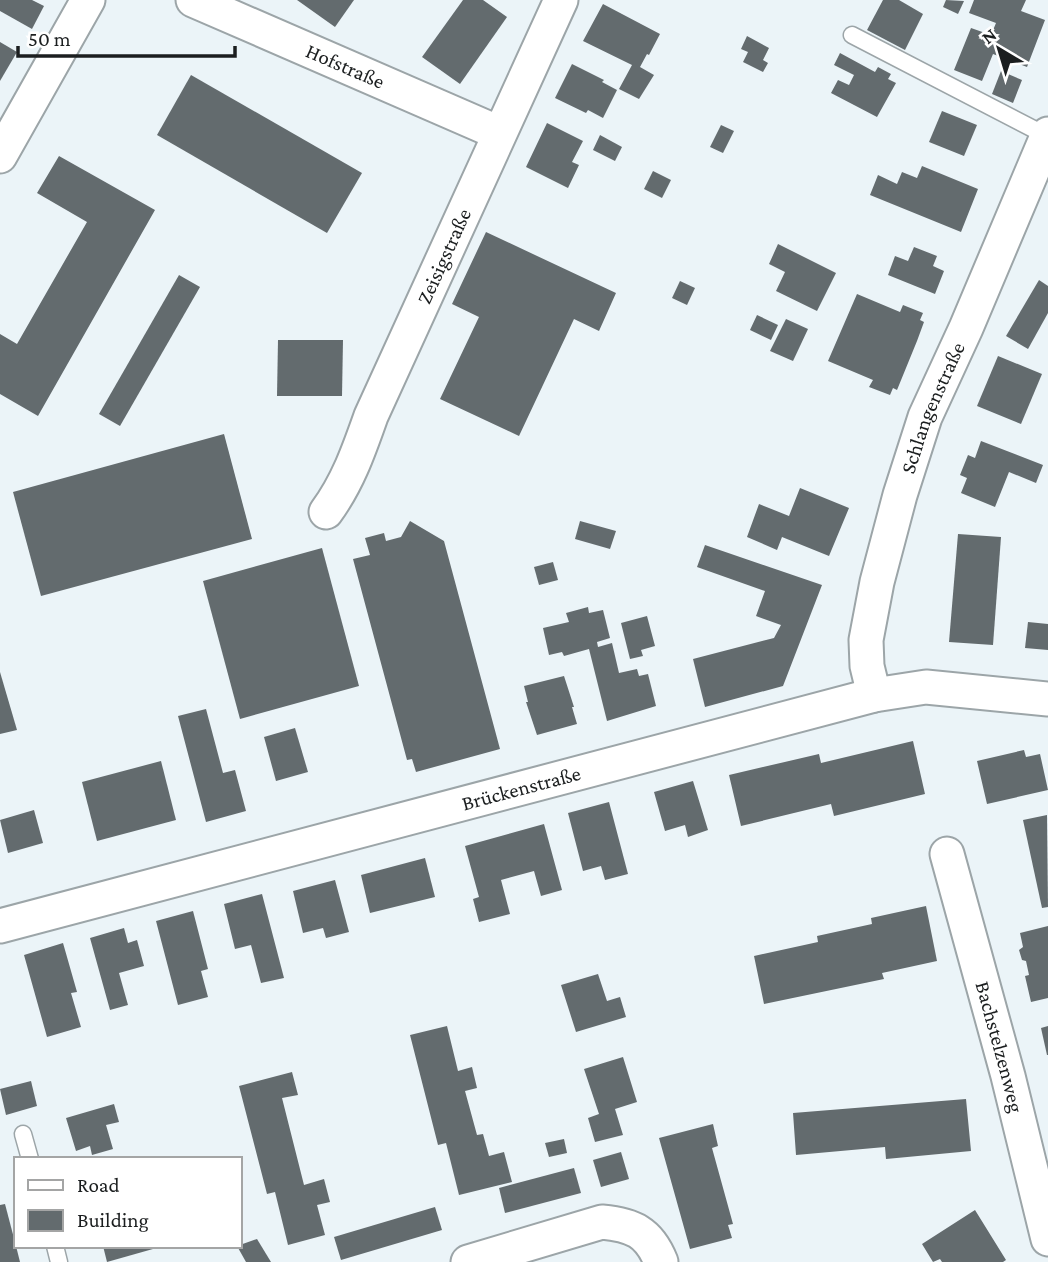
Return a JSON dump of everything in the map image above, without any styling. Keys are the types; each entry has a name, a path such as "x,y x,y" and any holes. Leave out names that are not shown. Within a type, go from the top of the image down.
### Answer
{"street":[{"path":"0,156 88,0"},
{"name":"Hofstraße","path":"193,0 499,133"},
{"name":"Zeisigstraße","path":"326,512 350,474 371,416 561,0"},
{"name":"Schlangenstraße","path":"874,695 867,666 866,640 877,582 900,495 925,417 1048,135"},
{"name":"Brückenstraße","path":"0,926 874,695 926,687 1048,699"},
{"name":"Bachstelzenweg","path":"947,855 1048,1239"},
{"path":"468,1262 602,1222 622,1224 641,1233 656,1248 662,1262"}],"lane":[{"path":"852,35 1048,135"},
{"path":"23,1134 29,1157"}],"building":[{"path":"0,0 32,0 44,6 32,29 0,11"},
{"path":"297,0 354,0 335,27"},
{"path":"463,0 483,0 507,17 460,84 422,57"},
{"path":"883,0 899,0 923,14 905,50 867,30"},
{"path":"946,0 964,1 958,14 943,7"},
{"path":"974,0 1026,0 1021,11 1045,20 1027,67 993,54 982,81 954,70 971,28 991,35 996,23 969,13"},
{"path":"603,4 660,34 640,67 654,75 639,99 619,89 632,65 583,41"},
{"path":"747,36 769,48 763,60 768,63 763,72 743,62 748,52 741,49"},
{"path":"0,42 17,52 0,81"},
{"path":"840,53 875,72 878,67 891,74 888,79 896,83 877,117 831,93 838,80 849,85 854,75 834,65"},
{"path":"572,64 604,80 602,82 617,90 603,118 555,98"},
{"path":"1001,71 1022,80 1013,103 992,94"},
{"path":"191,75 362,173 327,233 157,135"},
{"path":"942,111 977,125 964,156 929,142"},
{"path":"547,123 583,141 572,162 579,165 568,188 526,167"},
{"path":"721,125 734,131 723,153 710,147"},
{"path":"600,135 622,147 615,161 593,150"},
{"path":"59,156 155,210 38,416 0,394 0,334 17,344 87,222 37,193"},
{"path":"922,166 978,189 961,232 870,195 878,175 897,184 902,172 917,178"},
{"path":"653,171 671,180 662,198 644,189"},
{"path":"486,232 616,293 599,331 574,319 519,436 440,399 479,317 452,304"},
{"path":"778,244 836,273 817,311 776,291 785,272 769,264"},
{"path":"914,247 937,256 933,266 944,271 935,294 888,275 895,256 908,261"},
{"path":"179,275 200,287 120,426 99,414"},
{"path":"1039,280 1048,286 1048,313 1028,349 1006,336"},
{"path":"680,281 695,288 687,305 672,298"},
{"path":"857,294 900,312 903,305 923,313 920,320 924,322 917,341 897,390 893,388 890,395 869,387 873,380 828,361"},
{"path":"757,315 778,325 771,340 750,330"},
{"path":"786,319 808,329 793,361 770,351"},
{"path":"278,340 343,340 342,396 277,396"},
{"path":"998,356 1042,374 1021,424 977,406"},
{"path":"224,434 252,539 41,596 13,492"},
{"path":"981,441 1043,465 1036,483 1009,472 995,507 961,493 967,478 960,475 968,455 975,458"},
{"path":"800,488 849,508 829,556 782,537 777,550 747,537 759,504 789,516"},
{"path":"410,521 444,541 500,749 416,772 412,759 407,760 353,559 370,555 365,538 384,533 386,541 401,537"},
{"path":"580,521 616,531 610,549 575,539"},
{"path":"958,534 1001,537 993,645 949,642"},
{"path":"705,545 822,585 783,686 705,707 693,659 774,638 781,625 756,616 765,591 697,567"},
{"path":"322,548 359,686 240,719 203,581"},
{"path":"553,562 558,580 539,585 534,567"},
{"path":"588,607 589,613 603,610 610,638 597,642 598,647 612,643 619,673 637,669 639,676 648,674 656,706 607,721 589,649 564,656 562,652 549,655 543,628 569,622 566,613"},
{"path":"647,616 655,646 641,650 643,656 630,659 621,623"},
{"path":"1028,622 1048,624 1048,650 1025,648"},
{"path":"0,672 17,730 0,734"},
{"path":"564,676 577,724 537,735 526,702 524,686"},
{"path":"206,709 223,773 235,770 246,811 206,822 178,716"},
{"path":"295,728 308,772 276,781 264,737"},
{"path":"913,741 925,794 834,816 831,804 741,826 729,775 819,754 821,763"},
{"path":"1024,750 1026,757 1040,754 1048,790 987,804 977,761"},
{"path":"161,761 176,820 97,841 82,782"},
{"path":"693,781 708,830 688,837 685,825 665,831 654,792"},
{"path":"609,802 628,874 605,880 601,866 583,871 568,813"},
{"path":"34,810 43,843 8,853 0,820"},
{"path":"1047,815 1048,907 1042,908 1023,820"},
{"path":"544,824 562,890 541,896 534,871 501,880 510,914 479,922 473,899 479,897 465,846"},
{"path":"425,858 435,897 370,913 361,875"},
{"path":"335,880 349,932 326,938 323,928 303,933 293,891"},
{"path":"262,894 284,978 261,983 251,945 235,949 224,904"},
{"path":"926,906 937,961 882,973 884,979 764,1004 754,956 818,942 817,936 872,924 871,918"},
{"path":"193,911 208,969 201,971 208,997 178,1005 156,921"},
{"path":"1048,926 1048,998 1031,1002 1025,976 1029,975 1026,961 1022,960 1019,950 1023,947 1020,933"},
{"path":"124,928 128,943 137,940 144,966 119,973 128,1005 110,1010 90,938"},
{"path":"63,943 77,992 71,993 81,1027 47,1037 24,955"},
{"path":"598,974 607,1001 620,997 626,1017 576,1032 561,985"},
{"path":"447,1026 458,1071 472,1067 477,1088 465,1091 477,1135 483,1134 489,1156 504,1152 512,1182 459,1195 446,1143 438,1145 410,1035"},
{"path":"1048,1026 1048,1055 1047,1055 1041,1028"},
{"path":"623,1057 637,1102 615,1109 623,1135 595,1142 588,1118 599,1114 584,1069"},
{"path":"292,1072 298,1095 282,1098 304,1185 324,1179 330,1202 317,1205 325,1235 288,1245 275,1192 267,1194 239,1086"},
{"path":"31,1081 37,1106 6,1115 0,1089"},
{"path":"966,1099 971,1151 886,1159 885,1147 796,1155 793,1113"},
{"path":"114,1104 119,1122 106,1125 113,1149 92,1155 90,1146 76,1151 66,1118"},
{"path":"713,1124 718,1146 712,1148 733,1224 728,1225 732,1238 690,1249 659,1138"},
{"path":"564,1139 567,1153 549,1157 545,1143"},
{"path":"621,1152 629,1179 601,1187 593,1160"},
{"path":"574,1168 581,1193 505,1213 499,1188"},
{"path":"5,1204 14,1248 16,1248 20,1262 0,1262 0,1205"},
{"path":"435,1207 442,1230 341,1260 334,1237"},
{"path":"975,1210 1006,1260 942,1262 940,1259 933,1262 922,1244"},
{"path":"257,1239 271,1262 246,1262 238,1248 242,1248 242,1244"},
{"path":"104,1248 156,1248 107,1262"}]}
